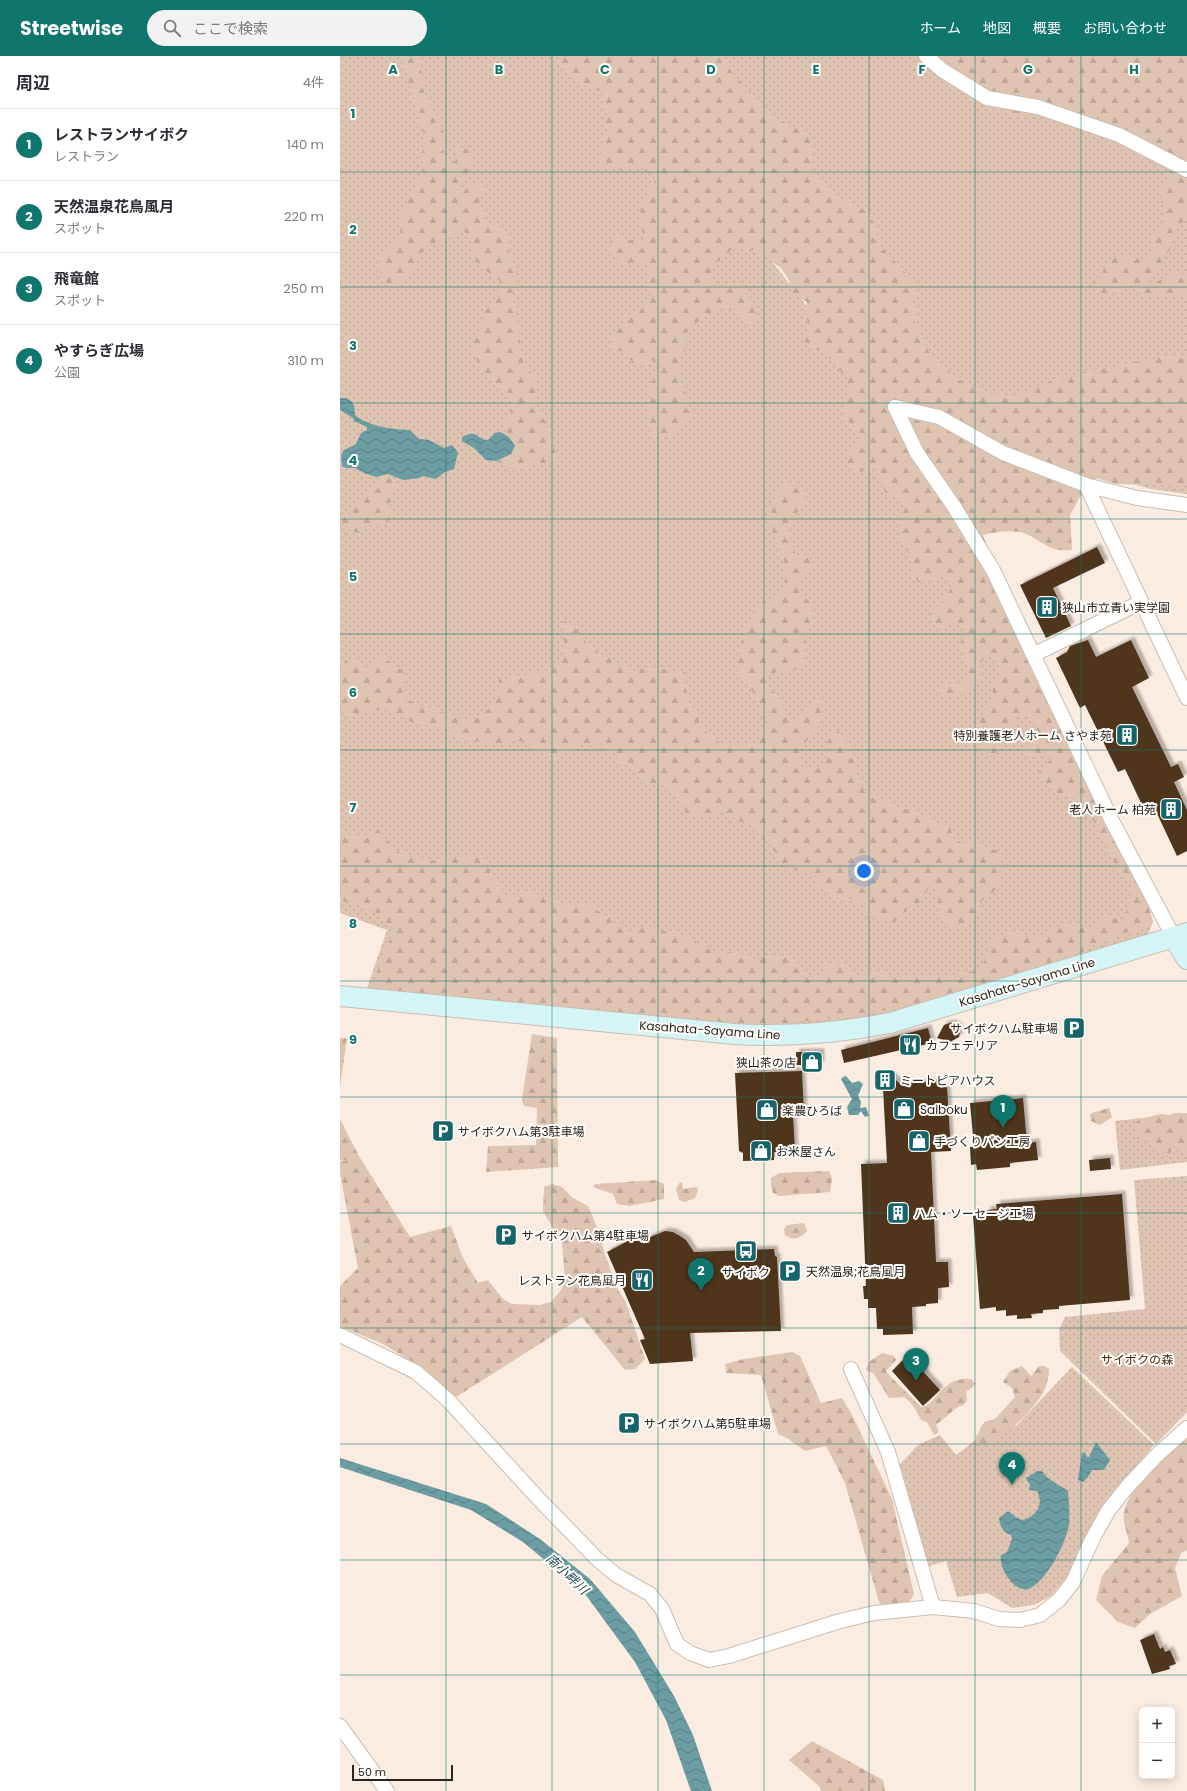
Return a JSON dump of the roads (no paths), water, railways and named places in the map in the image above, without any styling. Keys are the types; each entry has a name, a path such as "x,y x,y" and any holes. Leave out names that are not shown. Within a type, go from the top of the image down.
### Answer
{"main road":[{"path":"1181,936 1187,959"},
{"name":"Kasahata-Sayama Line","path":"340,996 728,1034 760,1036 806,1034 862,1029 896,1022 1046,975 1181,936"}],"street":[{"path":"926,56 942,70 987,98 1038,107 1120,135 1187,170"},
{"path":"1181,936 1111,819 993,570 953,506 917,453 895,407 940,417 1003,453 1086,485 1137,498 1187,504"},
{"path":"1086,485 1186,693"},
{"path":"1033,655 1142,602"},
{"path":"340,1335 416,1372 448,1400 536,1496 597,1559 616,1575 650,1594 662,1609 677,1644 690,1654 709,1660 729,1656 864,1615 933,1607 974,1611 999,1619 1020,1620 1040,1615 1059,1600 1073,1582 1092,1540 1113,1505 1157,1455 1187,1428"},
{"path":"851,1369 888,1452 933,1607"},
{"path":"340,1726 387,1791"}],"water":[{"path":"340,398 350,400 354,405 355,415 373,425 410,430 419,439 429,440 444,448 452,445 458,452 454,469 445,472 436,479 423,476 403,480 388,474 376,477 355,468 346,468 342,466 341,455 344,450 356,444 361,433 367,430 367,427 354,421 353,418 340,410"},
{"path":"500,432 509,437 515,446 511,454 496,461 486,460 474,448 462,441 462,437 471,434 474,434 484,440 488,440 495,433"},
{"path":"846,1076 852,1083 859,1081 863,1084 858,1096 861,1102 860,1108 866,1107 869,1116 865,1117 861,1111 858,1115 849,1115 847,1107 852,1099 841,1079"},
{"path":"1096,1442 1110,1460 1104,1470 1092,1470 1083,1482 1078,1480 1082,1454 1085,1452 1087,1457 1089,1457"},
{"name":"南小畔川","path":"340,1458 486,1504 540,1539 590,1579 635,1632 674,1696 693,1735 712,1791 691,1791 666,1720 635,1662 585,1594 523,1542 471,1510 340,1467"},
{"path":"1037,1471 1042,1471 1050,1480 1068,1491 1069,1525 1064,1542 1048,1571 1035,1585 1028,1589 1023,1589 1017,1587 1008,1578 1002,1566 1001,1555 1007,1552 1012,1539 1011,1535 1002,1529 999,1518 1008,1511 1017,1518 1023,1520 1032,1516 1038,1509 1040,1500 1039,1496 1037,1491 1029,1490 1030,1485 1026,1478"}],"place":[{"name":"狭山市立青い実学園","path":"1047,607"},
{"name":"特別養護老人ホーム さやま苑","path":"1127,735"},
{"name":"老人ホーム 柏苑","path":"1171,809"},
{"name":"サイボクハム駐車場","path":"1074,1028"},
{"name":"カフェテリア","path":"910,1045"},
{"name":"狭山茶の店","path":"812,1062"},
{"name":"ミートピアハウス","path":"885,1080"},
{"name":"Saiboku","path":"904,1109"},
{"name":"楽農ひろば","path":"767,1110"},
{"name":"レストランサイボク","path":"1003,1128"},
{"name":"サイボクハム第3駐車場","path":"443,1131"},
{"name":"手づくりパン工房","path":"919,1141"},
{"name":"お米屋さん","path":"761,1151"},
{"name":"ハム・ソーセージ工場","path":"898,1213"},
{"name":"サイボクハム第4駐車場","path":"506,1235"},
{"name":"サイボク","path":"746,1251"},
{"name":"天然温泉;花鳥風月","path":"790,1271"},
{"name":"レストラン花鳥風月","path":"642,1280"},
{"name":"天然温泉花鳥風月","path":"701,1291"},
{"name":"飛竜館","path":"916,1381"},
{"name":"サイボクハム第5駐車場","path":"629,1423"},
{"name":"やすらぎ広場","path":"1012,1485"}],"park label":[{"name":"サイボクの森","path":"1137,1359"}]}
